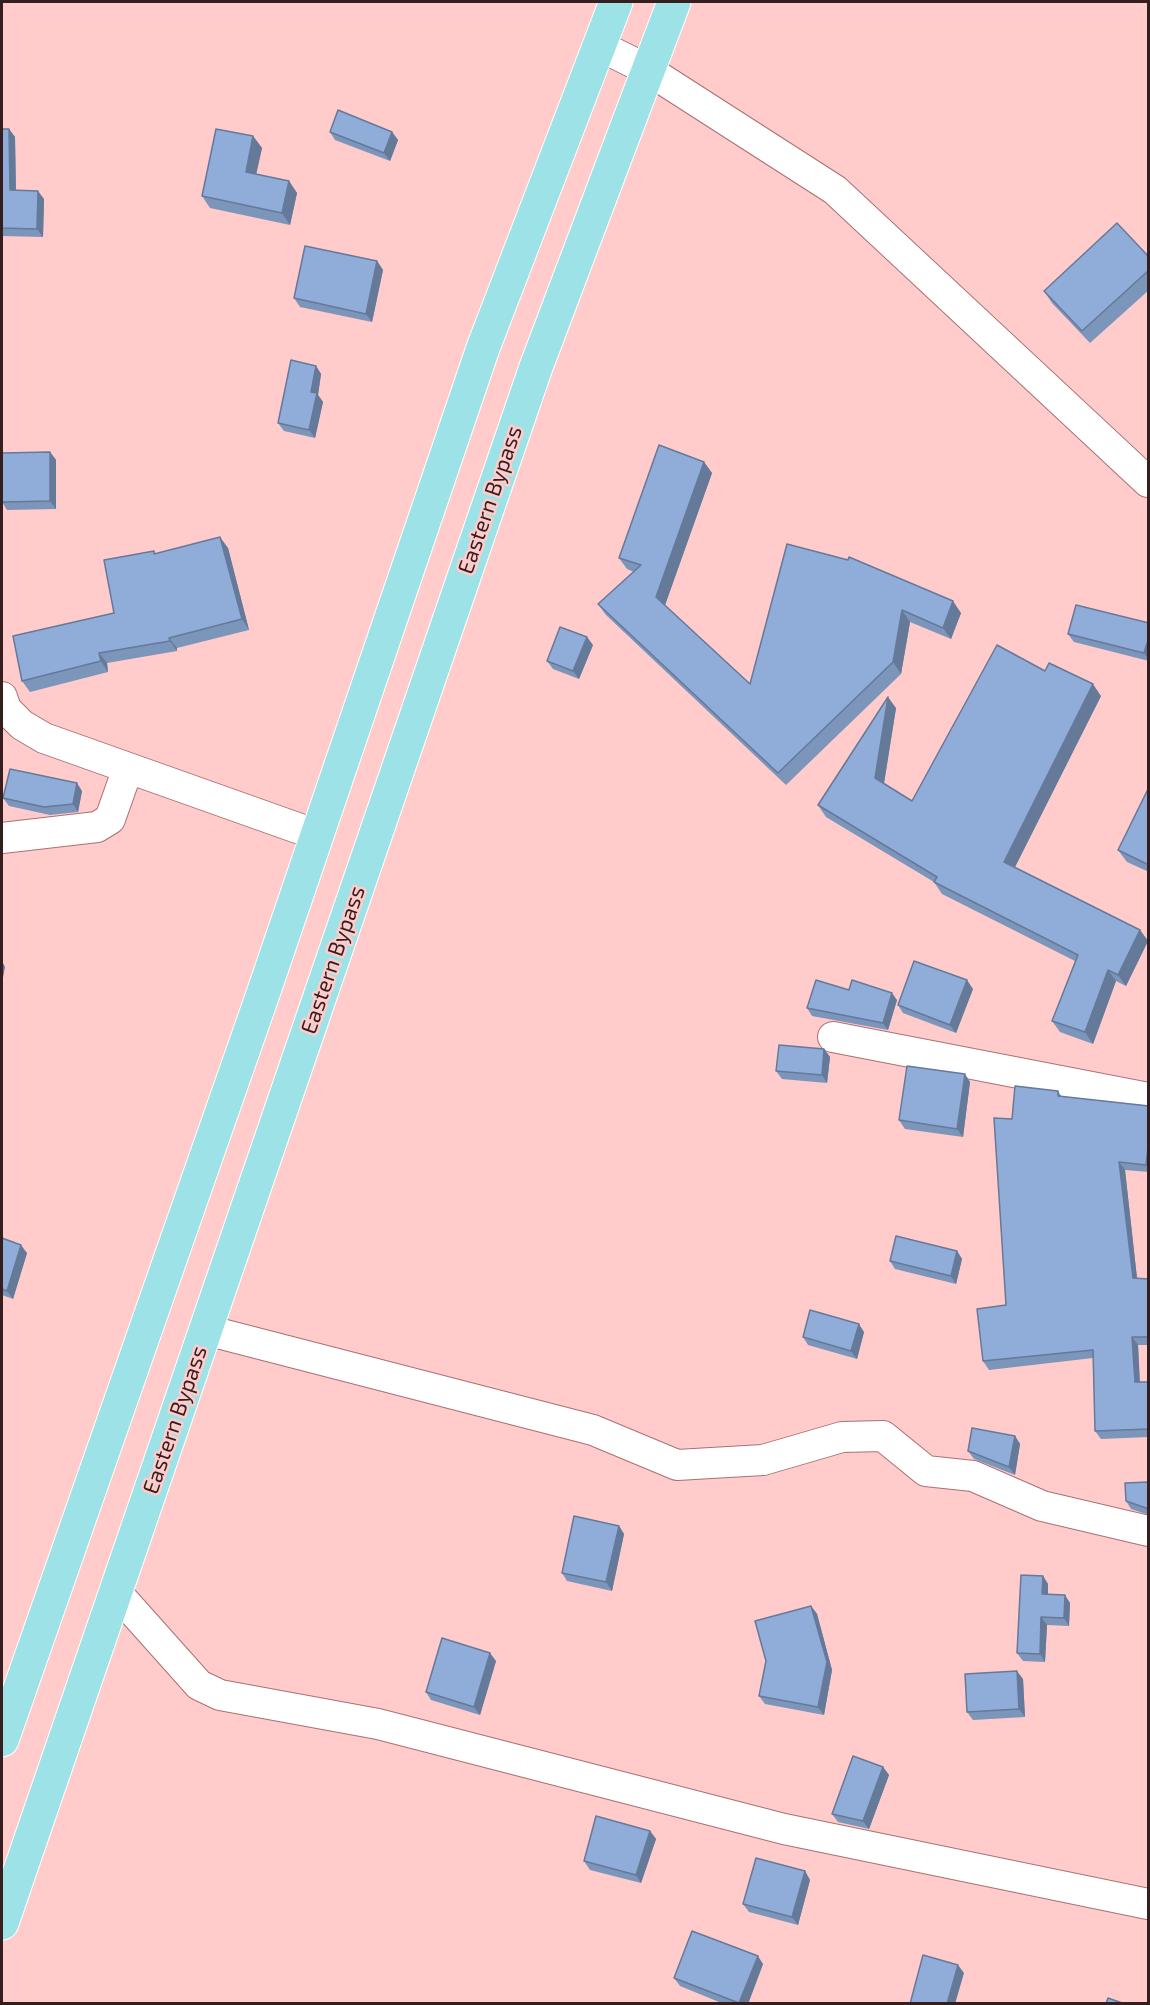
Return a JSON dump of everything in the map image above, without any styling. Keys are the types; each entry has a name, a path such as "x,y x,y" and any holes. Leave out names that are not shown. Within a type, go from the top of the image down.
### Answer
{"main road":[{"path":"3,1731 317,835 483,348 616,2"},
{"name":"Eastern Bypass","path":"2,1923 536,367 674,2"}],"street":[{"path":"598,45 648,70 835,190 855,206 1149,482"},
{"path":"2,697 6,709 14,717 44,738 317,835"},
{"path":"2,838 97,827 110,819 128,768"},
{"path":"833,1037 1149,1098"},
{"path":"206,1330 593,1431 677,1465 763,1460 842,1437 883,1436 926,1471 973,1476 1042,1506 1149,1531"},
{"path":"116,1592 199,1685 220,1695 378,1724 784,1828 1149,1904"}],"building":[{"path":"338,110 392,132 384,153 330,132"},
{"path":"2,129 9,129 10,190 38,191 37,229 2,228"},
{"path":"216,129 253,136 246,172 289,181 282,213 202,196"},
{"path":"1117,223 1149,257 1149,270 1082,331 1044,291"},
{"path":"305,246 377,261 366,314 294,298"},
{"path":"291,360 316,366 311,392 317,393 309,430 278,423"},
{"path":"659,445 704,462 656,597 750,684 787,544 848,560 849,557 953,601 943,628 902,610 893,662 778,773 598,604 641,565 619,558"},
{"path":"50,452 50,501 2,502 2,453"},
{"path":"220,537 242,619 169,638 170,641 99,653 101,661 22,681 13,636 114,613 104,560 154,551 154,554"},
{"path":"1076,605 1149,623 1149,637 1144,653 1068,634"},
{"path":"560,627 587,637 573,671 547,661"},
{"path":"997,645 1045,671 1049,663 1093,684 1004,862 1140,930 1118,975 1108,970 1085,1032 1052,1021 1078,955 934,882 937,877 818,805 888,697 875,778 912,801"},
{"path":"10,769 77,783 73,804 44,807 3,798"},
{"path":"1149,787 1149,865 1118,850"},
{"path":"914,961 967,980 950,1025 898,1005"},
{"path":"816,980 849,990 852,980 892,993 883,1023 807,1008"},
{"path":"779,1045 824,1049 822,1075 776,1071"},
{"path":"907,1066 965,1074 957,1129 899,1120"},
{"path":"1015,1086 1058,1091 1058,1096 1149,1106 1146,1165 1119,1162 1133,1278 1149,1279 1149,1337 1132,1337 1135,1382 1149,1382 1149,1429 1095,1431 1093,1350 983,1361 977,1309 1006,1305 994,1118 1012,1119"},
{"path":"896,1236 957,1251 951,1276 890,1261"},
{"path":"2,1238 21,1245 7,1291 2,1289"},
{"path":"810,1310 859,1324 851,1351 803,1337"},
{"path":"972,1428 1015,1436 1009,1467 968,1451"},
{"path":"1149,1482 1149,1509 1126,1501 1125,1483"},
{"path":"574,1516 619,1526 606,1582 562,1573"},
{"path":"1021,1575 1043,1576 1042,1594 1065,1595 1064,1618 1041,1617 1040,1654 1017,1653"},
{"path":"811,1606 827,1662 818,1707 759,1696 766,1661 755,1621"},
{"path":"442,1638 490,1653 474,1707 426,1692"},
{"path":"1017,1671 1019,1709 967,1712 965,1674"},
{"path":"853,1756 883,1767 863,1821 832,1814"},
{"path":"596,1816 650,1831 636,1875 584,1861"},
{"path":"756,1858 805,1871 792,1917 743,1904"},
{"path":"692,1931 758,1956 739,2003 674,1978"},
{"path":"923,1955 958,1965 947,2004 910,2004"},
{"path":"1108,1998 1125,2004 1106,2004"}]}
